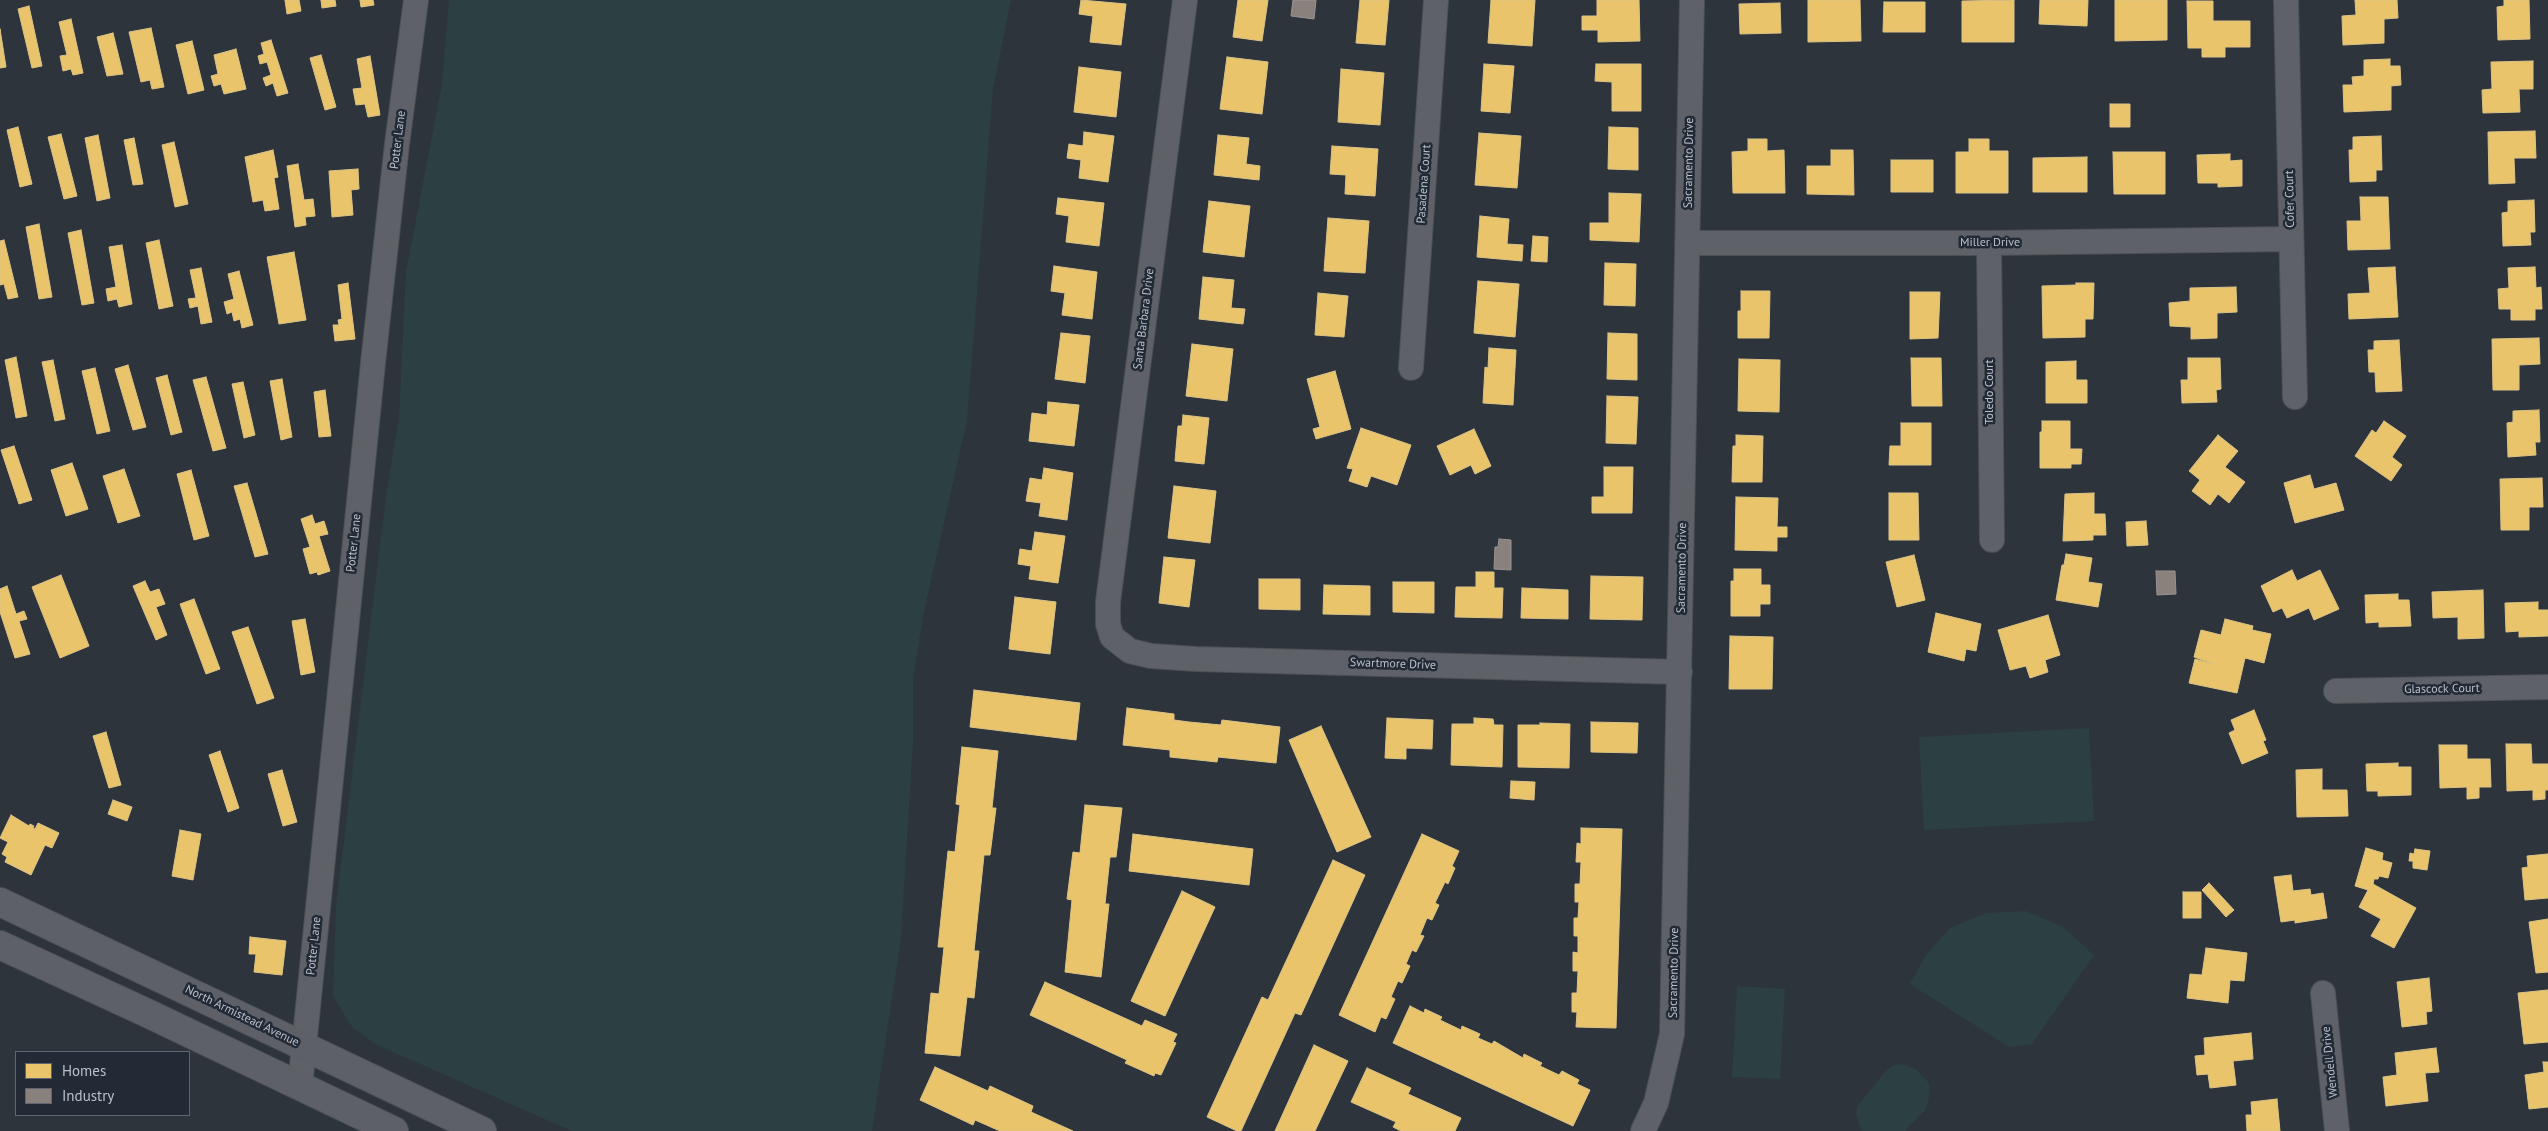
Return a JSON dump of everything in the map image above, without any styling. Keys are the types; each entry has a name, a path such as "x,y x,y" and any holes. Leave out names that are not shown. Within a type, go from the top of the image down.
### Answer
{"main road":[{"name":"North Armistead Avenue","path":"0,902 482,1131"},
{"path":"0,946 394,1131"}],"street":[{"name":"Potter Lane","path":"300,1086 373,363 397,144 416,0"},
{"name":"Santa Barbara Drive","path":"1112,637 1108,624 1108,602 1185,0"},
{"name":"Pasadena Court","path":"1411,368 1436,0"},
{"name":"Sacramento Drive","path":"1643,1131 1656,1103 1672,1034 1692,0"},
{"name":"Cofer Court","path":"2286,0 2295,398"},
{"name":"Miller Drive","path":"1688,243 1989,243 2291,239"},
{"name":"Toledo Court","path":"1989,243 1992,540"},
{"name":"Swartmore Drive","path":"1112,637 1130,651 1151,656 1196,659 1680,672"},
{"name":"Glascock Court","path":"2336,691 2548,687"},
{"name":"Wendell Drive","path":"2323,993 2337,1131"}],"shaded area":[{"path":"449,0 1011,0 993,88 967,421 923,616 913,679 913,742 901,938 872,1131 572,1131 377,1045 352,1027 333,996 336,906 386,496 399,417 406,272 442,84"},
{"path":"2089,728 2094,821 1924,830 1919,737"},
{"path":"2026,911 2063,927 2094,955 2032,1044 2009,1047 1910,984 1926,955 1950,928 1986,913"},
{"path":"1737,986 1785,989 1780,1079 1732,1077"},
{"path":"1902,1064 1916,1069 1929,1083 1930,1093 1926,1109 1905,1131 1862,1131 1856,1115 1858,1105 1886,1071 1894,1065"}],"building: Homes":[{"path":"285,0 299,0 301,11 287,14"},
{"path":"321,0 335,0 336,6 322,8"},
{"path":"360,0 373,0 374,5 361,7"},
{"path":"1081,0 1126,4 1121,45 1090,42 1093,16 1079,14"},
{"path":"1238,0 1268,0 1262,41 1233,37"},
{"path":"1360,0 1389,0 1385,45 1356,43"},
{"path":"1491,0 1535,0 1532,46 1488,43"},
{"path":"1597,0 1639,0 1640,41 1598,42 1598,30 1582,30 1582,16 1597,16"},
{"path":"1808,0 1860,0 1861,41 1808,42"},
{"path":"2014,0 2014,42 1962,42 1962,1"},
{"path":"2040,0 2088,0 2087,26 2039,24"},
{"path":"2115,0 2167,0 2167,40 2115,41"},
{"path":"2355,0 2397,0 2398,18 2384,19 2384,43 2343,45 2342,16 2356,15"},
{"path":"2504,0 2529,0 2530,39 2498,40 2497,7 2504,6"},
{"path":"2187,1 2213,1 2213,21 2250,21 2250,47 2225,47 2225,57 2202,57 2202,48 2188,48"},
{"path":"1884,2 1925,2 1925,32 1883,32"},
{"path":"1780,3 1781,33 1740,34 1739,4"},
{"path":"29,6 42,66 32,68 18,9"},
{"path":"71,19 83,73 73,75 71,69 63,71 60,56 67,55 59,22"},
{"path":"151,28 164,87 152,89 150,80 141,82 129,32"},
{"path":"0,29 6,67 0,68"},
{"path":"113,33 123,74 107,76 97,37"},
{"path":"271,40 288,93 277,96 273,83 266,86 263,78 271,75 267,62 260,64 258,56 264,54 261,43"},
{"path":"192,41 204,90 188,94 176,45"},
{"path":"236,49 246,89 224,94 221,84 214,86 211,76 218,74 214,55"},
{"path":"321,55 336,107 325,110 310,58"},
{"path":"370,56 380,115 368,117 365,104 356,105 353,89 362,88 357,59"},
{"path":"1227,57 1268,62 1262,114 1220,109"},
{"path":"2390,59 2390,66 2400,66 2401,85 2391,86 2391,110 2344,112 2343,85 2353,85 2352,77 2364,76 2364,60"},
{"path":"2533,61 2533,89 2519,89 2520,112 2483,113 2482,90 2492,89 2491,62"},
{"path":"1484,64 1514,66 1510,113 1481,111"},
{"path":"1596,64 1641,64 1641,111 1612,111 1612,82 1595,81"},
{"path":"1079,67 1121,72 1116,117 1074,112"},
{"path":"1341,69 1384,73 1380,125 1338,122"},
{"path":"2110,104 2130,104 2130,127 2110,127"},
{"path":"18,127 32,184 20,187 7,130"},
{"path":"1609,127 1638,128 1638,170 1608,169"},
{"path":"2535,131 2536,158 2514,158 2515,183 2489,184 2488,132"},
{"path":"1084,132 1114,136 1108,182 1079,178 1081,160 1067,158 1069,144 1083,146"},
{"path":"1479,133 1521,136 1517,188 1475,185"},
{"path":"61,134 77,196 64,199 48,137"},
{"path":"98,135 110,198 97,201 85,138"},
{"path":"1218,135 1249,138 1246,164 1260,166 1259,180 1214,175"},
{"path":"2381,136 2382,170 2376,170 2376,181 2350,182 2349,150 2353,150 2353,137"},
{"path":"134,138 143,184 133,185 124,140"},
{"path":"1748,139 1767,139 1767,151 1784,150 1785,193 1733,193 1732,152 1748,151"},
{"path":"1969,139 1989,139 1989,151 2008,151 2008,193 1956,193 1956,152 1969,152"},
{"path":"174,142 188,204 175,207 162,145"},
{"path":"1332,146 1378,149 1375,196 1345,194 1346,175 1330,174"},
{"path":"273,150 278,177 274,178 279,209 265,211 263,200 253,202 245,157"},
{"path":"1831,150 1853,150 1854,195 1807,194 1807,166 1831,166"},
{"path":"2113,152 2165,152 2165,194 2114,194"},
{"path":"2230,154 2230,161 2242,160 2242,186 2218,187 2218,183 2198,183 2197,155"},
{"path":"2087,157 2087,192 2033,192 2033,158"},
{"path":"1891,160 1933,160 1933,192 1891,192"},
{"path":"298,164 304,200 313,199 315,216 305,217 306,225 295,227 287,166"},
{"path":"358,169 359,189 351,190 353,215 332,217 329,171"},
{"path":"1609,193 1641,194 1639,242 1590,240 1590,223 1609,223"},
{"path":"2360,197 2388,197 2390,249 2348,250 2347,221 2361,221"},
{"path":"1058,198 1104,203 1099,246 1066,242 1069,216 1056,214"},
{"path":"2534,200 2535,232 2530,232 2531,245 2503,246 2502,213 2508,212 2508,201"},
{"path":"1209,201 1250,206 1244,257 1203,252"},
{"path":"1480,216 1509,219 1507,244 1523,245 1522,261 1477,257"},
{"path":"1328,218 1369,221 1365,273 1324,271"},
{"path":"39,224 52,297 39,299 26,227"},
{"path":"81,230 94,303 82,305 68,233"},
{"path":"1533,236 1548,237 1547,262 1531,261"},
{"path":"4,240 18,297 8,299 4,284 0,285 0,241"},
{"path":"159,240 173,306 159,309 146,243"},
{"path":"122,245 132,304 119,307 117,299 108,301 106,289 116,287 109,247"},
{"path":"294,252 306,320 279,324 267,257"},
{"path":"1605,263 1636,264 1635,306 1604,305"},
{"path":"1054,266 1097,272 1092,319 1062,315 1065,293 1051,291"},
{"path":"2395,267 2398,317 2349,319 2348,294 2370,293 2368,268"},
{"path":"2535,267 2536,288 2541,287 2542,309 2535,309 2535,320 2511,320 2511,309 2499,309 2498,289 2509,288 2508,268"},
{"path":"201,268 212,322 201,324 198,306 190,308 188,299 196,298 190,270"},
{"path":"239,271 253,325 242,328 240,319 234,321 232,312 227,314 224,302 234,299 228,274"},
{"path":"1203,277 1234,280 1231,308 1245,309 1243,324 1199,319"},
{"path":"1478,281 1519,284 1515,337 1474,333"},
{"path":"348,283 355,339 335,341 333,325 339,325 338,320 342,319 338,285"},
{"path":"2076,283 2094,283 2093,319 2085,319 2085,337 2043,338 2042,286 2076,285"},
{"path":"2236,287 2237,312 2217,313 2217,338 2191,339 2191,327 2170,326 2169,303 2190,301 2190,288"},
{"path":"1741,291 1770,291 1769,338 1738,338 1738,311 1741,311"},
{"path":"1910,292 1940,292 1938,338 1910,339"},
{"path":"1318,293 1348,296 1344,337 1315,335"},
{"path":"1061,333 1090,336 1085,383 1055,379"},
{"path":"1608,333 1637,334 1637,380 1607,379"},
{"path":"2539,338 2540,364 2519,365 2519,390 2493,390 2492,339"},
{"path":"2399,340 2402,391 2376,392 2375,372 2369,372 2368,350 2374,350 2374,341"},
{"path":"1192,344 1233,349 1227,401 1186,396"},
{"path":"1489,348 1516,350 1513,405 1483,403 1485,367 1488,368"},
{"path":"16,357 27,416 16,418 5,360"},
{"path":"1911,358 1941,358 1942,406 1912,406"},
{"path":"2188,358 2220,358 2221,389 2216,390 2217,402 2182,403 2181,380 2188,380"},
{"path":"1739,359 1780,360 1779,412 1738,411"},
{"path":"53,360 65,419 55,421 42,362"},
{"path":"2076,361 2076,380 2087,380 2087,403 2046,403 2046,362"},
{"path":"128,365 146,427 133,430 115,369"},
{"path":"95,368 110,431 97,434 82,371"},
{"path":"1335,371 1351,429 1316,439 1313,429 1320,427 1307,379"},
{"path":"167,375 182,432 171,435 156,378"},
{"path":"206,377 226,448 213,451 193,380"},
{"path":"282,379 292,437 281,440 270,381"},
{"path":"243,382 255,435 244,438 232,384"},
{"path":"325,390 331,436 319,437 314,392"},
{"path":"1607,396 1638,397 1636,444 1606,443"},
{"path":"1048,402 1079,405 1074,446 1029,441 1032,413 1047,415"},
{"path":"2539,410 2540,442 2535,442 2536,455 2508,457 2507,423 2513,422 2513,411"},
{"path":"1183,415 1209,418 1204,464 1175,461 1178,426 1182,426"},
{"path":"2042,421 2070,421 2070,449 2082,449 2081,464 2071,464 2071,468 2040,468 2040,432 2042,432"},
{"path":"2384,421 2406,436 2392,457 2402,465 2391,481 2355,456 2372,430 2376,433"},
{"path":"1901,423 1931,423 1931,465 1889,465 1890,446 1901,446"},
{"path":"1361,428 1411,445 1397,485 1371,476 1367,487 1349,481 1353,469 1347,468"},
{"path":"1474,429 1491,466 1475,474 1471,465 1450,475 1437,446"},
{"path":"1736,435 1763,436 1762,482 1732,482 1733,446 1736,446"},
{"path":"2218,435 2238,451 2225,467 2245,482 2229,503 2218,494 2210,505 2192,491 2200,480 2189,471"},
{"path":"14,446 32,500 19,504 1,450"},
{"path":"72,463 88,509 66,516 51,470"},
{"path":"1604,467 1633,467 1632,513 1592,513 1592,497 1604,497"},
{"path":"1044,468 1073,473 1067,520 1039,516 1041,503 1026,501 1030,478 1042,480"},
{"path":"124,469 140,516 118,523 103,476"},
{"path":"191,470 209,536 194,540 177,474"},
{"path":"2310,475 2314,489 2336,483 2344,510 2295,523 2284,483"},
{"path":"2542,478 2543,507 2529,507 2529,530 2501,530 2500,479"},
{"path":"247,483 268,554 255,557 234,486"},
{"path":"1174,486 1216,491 1210,543 1168,538"},
{"path":"1889,493 1918,493 1919,540 1889,540"},
{"path":"2094,493 2094,514 2105,514 2106,535 2093,535 2093,540 2063,541 2065,494"},
{"path":"1736,497 1778,498 1777,527 1787,527 1787,537 1777,537 1777,551 1735,550"},
{"path":"312,515 315,524 324,521 328,534 319,536 330,571 318,575 317,572 310,574 303,549 310,547 301,519"},
{"path":"2146,521 2148,545 2127,546 2126,522"},
{"path":"1035,532 1065,536 1058,583 1029,579 1031,566 1018,564 1020,549 1032,551"},
{"path":"2066,554 2092,558 2088,582 2102,584 2098,607 2056,600 2062,565 2064,565"},
{"path":"1914,555 1925,600 1897,607 1886,562"},
{"path":"1164,557 1195,560 1189,607 1159,603"},
{"path":"1734,569 1761,569 1761,585 1770,585 1770,604 1760,604 1760,616 1731,616 1731,581 1734,581"},
{"path":"2292,570 2297,581 2320,570 2339,609 2314,620 2309,608 2287,618 2282,608 2273,612 2261,586"},
{"path":"1476,572 1494,572 1494,588 1503,588 1502,618 1455,617 1456,587 1476,587"},
{"path":"61,575 89,646 60,658 32,587"},
{"path":"1591,576 1643,577 1642,620 1590,619"},
{"path":"1259,579 1300,579 1300,610 1259,609"},
{"path":"145,581 150,592 159,589 165,604 156,607 167,635 156,640 133,586"},
{"path":"1393,582 1434,582 1434,613 1393,612"},
{"path":"1324,585 1370,586 1370,615 1323,614"},
{"path":"7,586 16,614 24,611 27,619 19,621 30,654 15,658 0,612 0,589"},
{"path":"1522,588 1568,590 1568,619 1521,618"},
{"path":"2483,590 2484,638 2458,639 2458,617 2433,618 2432,592"},
{"path":"2398,594 2398,600 2409,600 2411,626 2379,627 2379,622 2366,623 2365,595"},
{"path":"1015,597 1056,602 1050,654 1009,649"},
{"path":"194,599 220,669 206,674 180,604"},
{"path":"2538,602 2538,610 2548,610 2548,636 2519,637 2519,631 2506,632 2505,603"},
{"path":"1936,613 1981,624 1976,651 1966,649 1964,661 1928,652"},
{"path":"2048,615 2060,655 2045,660 2048,672 2030,678 2026,666 2010,670 1998,630"},
{"path":"305,619 315,672 301,675 292,621"},
{"path":"2225,619 2253,626 2252,630 2271,634 2264,663 2245,658 2237,693 2189,683 2195,659 2213,664 2194,657 2201,630 2221,635"},
{"path":"248,627 274,698 257,704 232,632"},
{"path":"1730,636 1773,637 1772,689 1729,689"},
{"path":"974,690 1080,703 1076,740 970,727"},
{"path":"1127,708 1174,714 1174,720 1189,722 1221,725 1222,720 1280,727 1276,763 1218,757 1217,762 1170,757 1170,750 1123,745"},
{"path":"2254,710 2266,740 2263,741 2268,753 2242,764 2229,733 2235,730 2231,720"},
{"path":"1387,718 1433,720 1432,749 1406,748 1406,759 1385,758"},
{"path":"1474,718 1493,719 1494,725 1503,725 1502,767 1451,765 1452,724 1474,724"},
{"path":"1591,722 1638,723 1637,753 1591,752"},
{"path":"1540,723 1570,724 1569,768 1518,767 1518,725 1540,725"},
{"path":"1321,726 1371,837 1337,852 1289,740"},
{"path":"106,732 121,785 109,788 93,736"},
{"path":"2506,744 2531,744 2532,764 2548,764 2548,790 2545,790 2545,799 2533,800 2533,790 2507,791"},
{"path":"2439,745 2467,745 2467,759 2490,759 2491,787 2479,787 2479,798 2467,799 2467,787 2440,788"},
{"path":"962,747 998,751 992,808 996,808 990,855 984,855 974,951 979,951 974,998 967,997 960,1056 925,1053 931,993 939,994 944,947 938,947 948,851 955,852 960,805 956,804"},
{"path":"220,751 239,808 228,812 209,755"},
{"path":"2398,763 2398,767 2411,767 2411,795 2378,796 2378,791 2367,791 2366,764"},
{"path":"2322,769 2322,790 2347,790 2348,816 2297,817 2296,770"},
{"path":"282,770 297,822 283,826 268,774"},
{"path":"1511,781 1535,782 1534,800 1510,798"},
{"path":"113,800 132,807 127,821 108,814"},
{"path":"1085,805 1122,808 1116,857 1110,857 1105,904 1109,904 1101,977 1065,972 1072,900 1067,899 1073,852 1080,853"},
{"path":"11,815 29,826 30,824 34,826 33,828 35,829 38,823 59,833 52,848 45,845 31,875 5,862 7,857 2,854 8,842 0,838"},
{"path":"1581,828 1622,829 1616,1028 1576,1027 1577,1012 1572,1012 1572,993 1577,993 1578,971 1573,971 1573,952 1578,953 1578,936 1574,936 1574,918 1578,918 1579,902 1575,902 1575,884 1580,884 1581,862 1576,862 1577,843 1581,844"},
{"path":"180,830 201,834 193,880 172,876"},
{"path":"1133,834 1253,849 1249,885 1129,871"},
{"path":"1422,834 1459,851 1452,866 1455,868 1448,884 1445,882 1435,903 1439,905 1432,920 1427,918 1420,935 1424,936 1416,952 1412,950 1406,964 1410,966 1402,983 1398,981 1391,997 1395,999 1386,1019 1381,1017 1375,1032 1339,1015"},
{"path":"2366,848 2383,853 2382,860 2392,863 2388,878 2379,876 2378,879 2374,879 2373,884 2416,908 2394,948 2371,936 2381,919 2359,907 2368,890 2355,886"},
{"path":"2415,849 2430,851 2427,870 2413,868 2413,861 2409,861 2410,853 2414,854"},
{"path":"2548,854 2548,898 2525,900 2522,868 2528,867 2527,856"},
{"path":"1333,860 1365,875 1301,1015 1295,1013 1241,1131 1237,1131 1207,1117 1262,997 1268,1000"},
{"path":"2291,875 2293,891 2310,889 2311,895 2323,893 2327,918 2295,923 2295,920 2281,922 2274,877"},
{"path":"2209,883 2234,910 2226,917 2202,890"},
{"path":"1182,891 1215,907 1165,1016 1131,1001"},
{"path":"2183,892 2201,892 2201,918 2183,918"},
{"path":"2548,919 2548,972 2536,973 2529,922"},
{"path":"250,937 286,941 282,975 254,972 256,954 249,954"},
{"path":"2206,948 2247,953 2244,981 2230,980 2228,1003 2187,998 2190,974 2202,975"},
{"path":"2429,978 2432,1011 2426,1012 2427,1024 2402,1027 2397,982"},
{"path":"1045,982 1142,1026 1145,1020 1177,1034 1173,1042 1176,1043 1161,1075 1155,1073 1154,1076 1125,1063 1127,1060 1030,1015"},
{"path":"2548,990 2548,1042 2524,1044 2518,993"},
{"path":"1410,1006 1424,1013 1425,1009 1442,1017 1440,1020 1461,1030 1462,1026 1480,1034 1478,1038 1492,1044 1494,1041 1523,1058 1524,1054 1542,1063 1540,1066 1559,1075 1562,1071 1579,1080 1577,1084 1590,1090 1573,1126 1393,1043"},
{"path":"2251,1033 2253,1059 2233,1061 2236,1085 2210,1088 2208,1074 2197,1075 2195,1056 2205,1055 2204,1038"},
{"path":"1314,1045 1348,1061 1315,1131 1275,1131"},
{"path":"2436,1048 2439,1072 2425,1073 2428,1101 2386,1106 2383,1077 2397,1075 2395,1053"},
{"path":"2543,1062 2548,1062 2548,1107 2529,1109 2525,1075 2544,1072"},
{"path":"935,1067 988,1091 990,1086 1033,1106 1031,1112 1073,1131 1000,1131 975,1120 973,1125 920,1100"},
{"path":"1367,1068 1411,1088 1408,1094 1461,1118 1455,1131 1401,1131 1393,1127 1396,1122 1351,1102"},
{"path":"2277,1099 2280,1131 2247,1131 2246,1115 2252,1115 2251,1102"}],"building: Industry":[{"path":"1293,0 1316,0 1314,19 1291,16"},
{"path":"1499,539 1511,540 1511,570 1494,569 1495,547 1498,547"},
{"path":"2156,571 2175,571 2176,594 2157,595"}]}
